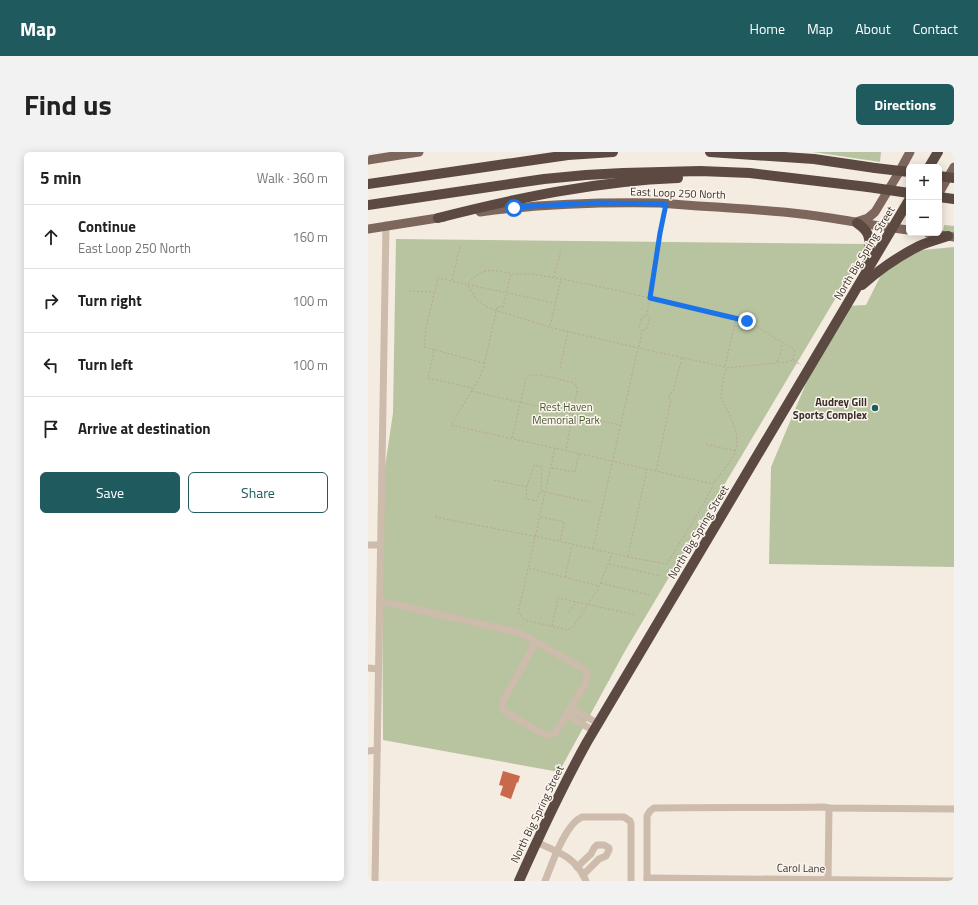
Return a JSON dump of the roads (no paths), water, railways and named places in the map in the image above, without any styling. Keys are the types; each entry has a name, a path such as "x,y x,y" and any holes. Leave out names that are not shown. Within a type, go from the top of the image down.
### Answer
{"highway":[{"path":"368,184 568,155 613,152"},
{"path":"710,152 814,159"},
{"path":"770,152 906,172"},
{"path":"931,164 938,152"},
{"path":"368,205 498,185 586,175 700,171 750,173 798,178 906,193"},
{"path":"942,176 954,178"},
{"path":"438,218 521,198 623,182 672,178 798,178"},
{"path":"942,197 954,199"},
{"name":"North Big Spring Street","path":"519,881 550,811 574,765 906,205"},
{"path":"855,222 865,230 869,240 869,253 864,276"},
{"path":"856,290 873,275 907,253 944,235"}],"main road":[{"path":"368,160 384,155 419,152"},
{"path":"855,222 865,219 875,212 910,152"},
{"path":"942,188 954,167"},
{"name":"East Loop 250 North","path":"368,229 487,211 532,206 623,203 758,209 906,230"}],"street":[{"path":"375,881 372,834 377,750 386,226"},
{"path":"368,545 380,546"},
{"path":"380,601 520,633 536,642 584,669 588,678 585,684 556,732 547,736 504,711 502,707 503,701 536,642"},
{"path":"368,668 378,668"},
{"path":"571,708 596,727"},
{"path":"566,715 596,727"},
{"path":"368,750 377,750"},
{"path":"647,879 647,816 654,808 824,807 954,809"},
{"path":"828,880 829,808"},
{"path":"545,881 569,827 582,817 627,818 630,821 632,824 631,881"},
{"path":"536,842 572,861 585,878 599,859 606,856 609,848 604,845 597,845 591,854 577,866"},
{"name":"Carol Lane","path":"647,879 954,881"}],"place":[{"name":"Audrey Gill Sports Complex","path":"875,408"}],"park label":[{"name":"Rest Haven Memorial Park","path":"566,413"}]}
